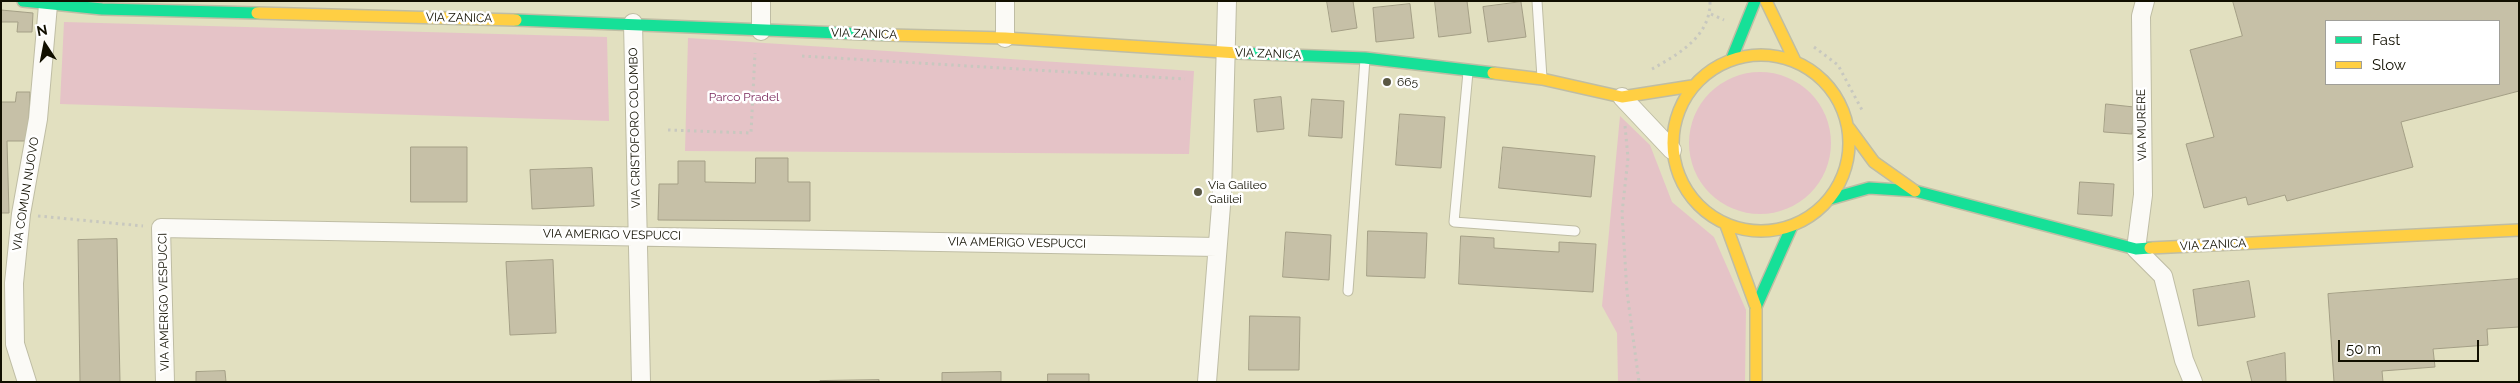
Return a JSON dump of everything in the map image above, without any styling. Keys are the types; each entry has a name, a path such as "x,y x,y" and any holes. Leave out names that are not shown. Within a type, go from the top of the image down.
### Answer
{"street":[{"name":"VIA ZANICA","path":"23,1 102,9 162,6 484,10 633,23 761,31 1005,38 1227,53 1365,58 1542,79 1622,97 1692,86"},
{"path":"761,1 761,31"},
{"path":"1005,1 1005,38"},
{"path":"1207,382 1222,193 1228,1"},
{"path":"1732,58 1747,25 1755,1"},
{"path":"1766,1 1795,60"},
{"name":"VIA MURERE","path":"2136,249 2142,195 2141,16 2145,1"},
{"name":"VIA COMUN NUOVO","path":"26,382 14,344 14,284 21,214 38,119 48,5"},
{"name":"VIA CRISTOFORO COLOMBO","path":"633,23 641,382"},
{"path":"1764,54 1795,60 1820,77 1839,100 1849,128 1847,166 1830,199 1812,215 1792,226 1759,232 1726,225 1705,213 1688,195 1677,173 1672,150 1676,116 1692,86 1710,69 1732,58 1764,54"},
{"path":"1622,97 1672,150"},
{"name":"VIA ZANICA","path":"1849,128 1874,162 1916,191"},
{"name":"VIA ZANICA","path":"1830,199 1869,188 1916,191 2136,249 2519,230"},
{"path":"1726,225 1756,307 1756,382"},
{"path":"1756,307 1792,226"},
{"name":"VIA AMERIGO VESPUCCI","path":"165,382 161,228 638,235 1217,247"},
{"path":"2136,249 2163,276 2184,360 2193,382"}],"lane":[{"path":"1538,1 1542,79"},
{"path":"1348,291 1365,58"},
{"path":"1468,69 1454,222 1575,231"}],"path":[{"path":"1650,71 1675,56 1697,39 1711,14 1710,1"},
{"path":"1711,14 1725,20 1747,25"},
{"path":"1810,44 1838,65 1865,114"},
{"path":"668,130 751,133 754,53 764,54"},
{"path":"793,55 1185,79"},
{"path":"1622,97 1628,158 1622,213 1627,292 1638,382"},
{"path":"21,214 161,228"}],"green space":[{"path":"64,22 607,37 609,121 60,104"},
{"name":"Parco Pradel","path":"688,38 1194,71 1189,154 685,151"},
{"path":"1760,72 1787,78 1799,84 1810,93 1819,104 1825,116 1831,143 1825,170 1819,182 1810,193 1799,202 1787,208 1760,214 1733,208 1721,202 1710,193 1701,182 1695,170 1689,143 1695,116 1701,104 1710,93 1721,84 1733,78"},
{"path":"1620,116 1650,145 1672,202 1714,237 1746,310 1745,382 1618,382 1617,333 1602,306"}],"building":[{"path":"1327,1 1353,1 1357,28 1332,32"},
{"path":"1435,1 1467,1 1471,33 1439,37"},
{"path":"2233,1 2519,1 2519,91 2401,122 2413,167 2287,201 2285,195 2248,205 2246,197 2204,208 2186,144 2214,137 2190,50 2242,36"},
{"path":"1521,2 1526,37 1488,42 1483,7"},
{"path":"1410,4 1414,38 1376,42 1373,8"},
{"path":"1,10 33,13 32,32 17,32 18,22 1,22"},
{"path":"17,92 30,92 28,141 7,141 9,213 1,213 1,102 15,102"},
{"path":"1281,97 1284,129 1257,132 1254,100"},
{"path":"1312,99 1344,101 1342,138 1309,136"},
{"path":"2106,104 2134,107 2132,134 2104,132"},
{"path":"1400,114 1445,117 1441,168 1396,165"},
{"path":"411,147 467,147 467,202 411,202"},
{"path":"1503,147 1595,156 1591,197 1499,188"},
{"path":"756,158 788,158 788,182 810,182 810,221 658,220 659,184 678,184 678,161 705,161 705,182 755,183"},
{"path":"592,168 594,206 532,209 530,170"},
{"path":"2080,182 2114,184 2112,216 2078,214"},
{"path":"1368,231 1427,233 1425,278 1367,276"},
{"path":"1286,232 1331,235 1329,280 1283,277"},
{"path":"1461,236 1494,238 1494,248 1559,252 1559,242 1596,244 1593,292 1459,284"},
{"path":"117,239 120,382 80,382 78,240"},
{"path":"553,260 556,333 510,335 506,262"},
{"path":"2519,279 2519,327 2487,329 2488,345 2433,349 2435,367 2382,371 2383,382 2334,382 2328,294"},
{"path":"2249,281 2255,317 2198,326 2193,290"},
{"path":"1250,316 1300,317 1299,370 1249,370"},
{"path":"2285,353 2286,382 2252,382 2247,362"},
{"path":"225,371 226,382 196,382 196,372"},
{"path":"1001,372 1001,382 942,382 942,373"},
{"path":"1048,374 1089,374 1089,382 1048,382"},
{"path":"879,380 879,382 820,382 820,381"}],"traffic: fast":[{"path":"23,1 102,9 257,13"},
{"path":"1732,58 1755,1"},
{"path":"516,20 890,35"},
{"path":"1238,53 1365,58 1493,73"},
{"path":"1830,199 1869,188 1915,191 2136,249 2150,248"},
{"path":"1756,307 1792,226"}],"traffic: slow":[{"path":"1766,1 1795,61"},
{"path":"257,13 516,20"},
{"path":"890,35 1005,38 1238,53"},
{"path":"1770,55 1795,61 1803,65 1829,87 1843,109 1848,126 1849,143 1848,160 1843,177 1829,199 1817,211 1795,225 1778,230 1752,231 1727,225 1719,221 1693,199 1679,177 1674,160 1673,134 1679,109 1683,101 1705,75 1727,61 1744,56 1770,55"},
{"path":"1493,73 1542,79 1622,97 1692,86"},
{"path":"1849,128 1874,162 1915,191"},
{"path":"1726,225 1756,307 1756,382"},
{"path":"2150,248 2519,230"}],"place":[{"name":"665","path":"1387,82"},
{"name":"Via Galileo Galilei","path":"1198,192"}]}
